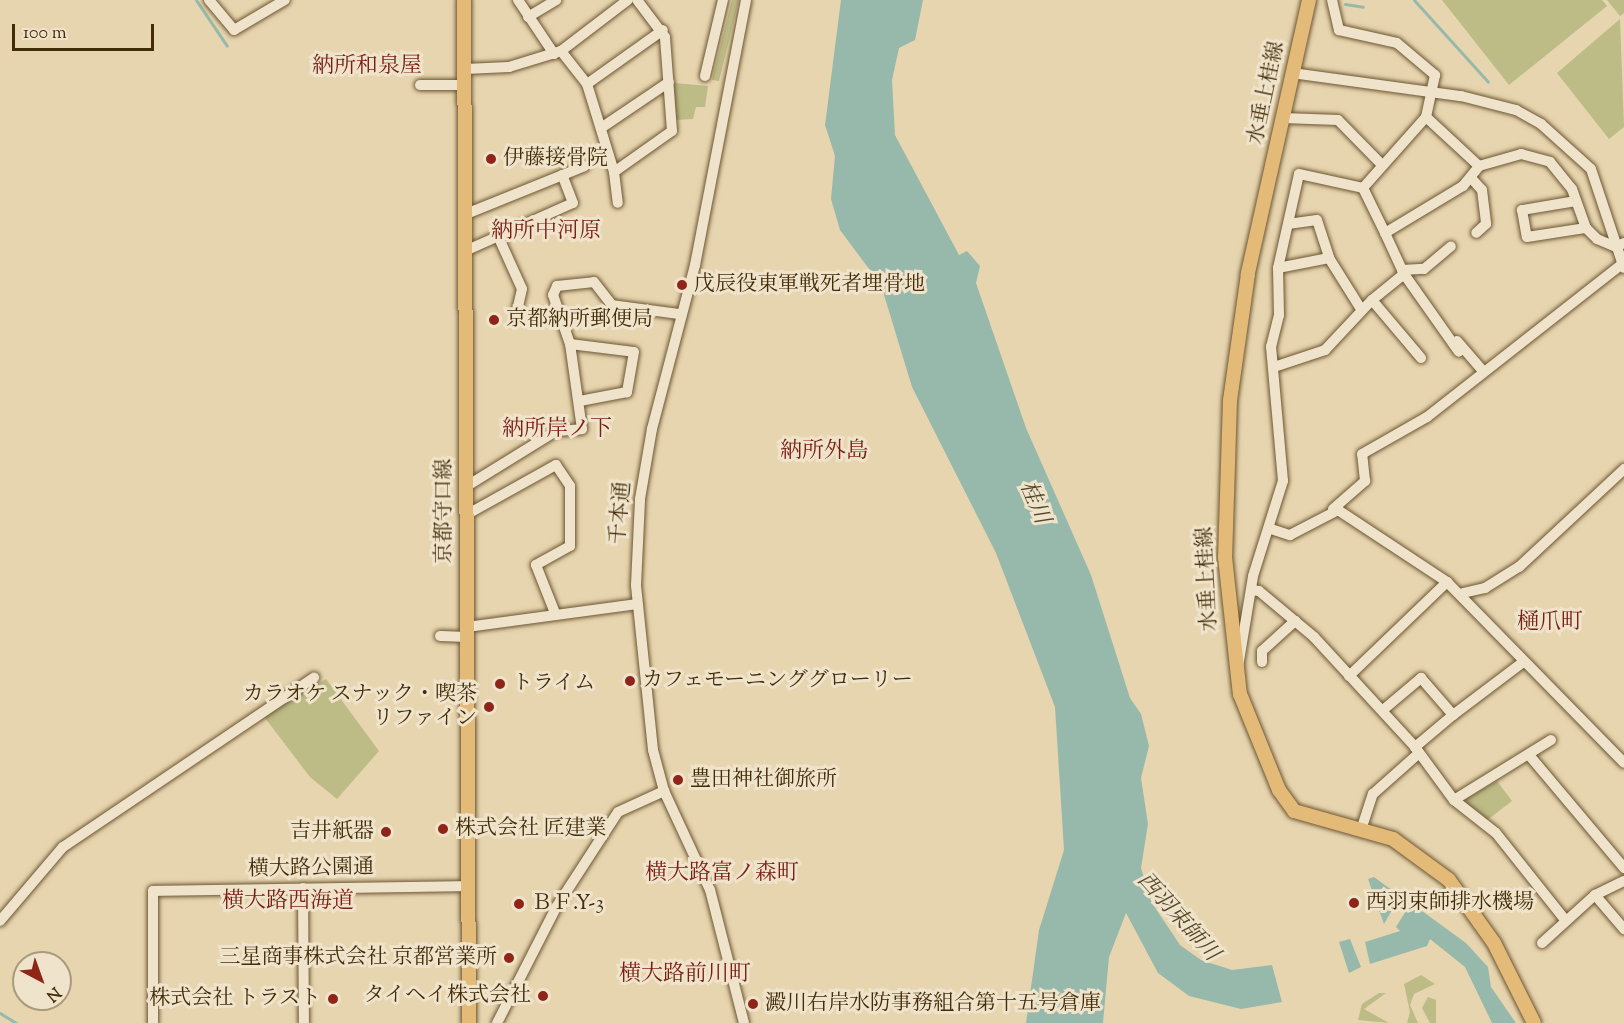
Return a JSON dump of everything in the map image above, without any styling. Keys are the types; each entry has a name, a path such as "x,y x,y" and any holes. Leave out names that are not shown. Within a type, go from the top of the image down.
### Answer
{"main road":[{"name":"京都守口線","path":"464,0 469,1023"},
{"name":"水垂上桂線","path":"1309,0 1248,274 1230,400 1225,557 1236,672 1253,729 1288,804 1304,815 1362,826 1393,839 1449,880 1494,942 1534,1023"}],"street":[{"path":"209,0 234,30 285,0"},
{"path":"518,0 528,17 587,84 614,172 618,203"},
{"path":"528,17 556,0"},
{"path":"465,69 509,68 558,53 628,0"},
{"path":"614,172 672,131 663,30 637,0"},
{"path":"705,76 723,0"},
{"name":"千本通","path":"744,1023 710,890 664,790 645,704 637,604 640,499 679,314 706,214 746,0"},
{"path":"1332,0 1338,30 1396,43 1435,75 1426,117 1363,188"},
{"path":"587,84 663,30"},
{"path":"1271,529 1290,535 1332,509 1365,482 1362,454 1427,417 1481,369 1623,266 1620,245 1599,186 1572,149 1516,110 1433,92 1293,73"},
{"path":"601,128 669,82"},
{"path":"420,85 465,85"},
{"path":"1426,117 1479,166"},
{"path":"1283,118 1338,120 1382,165"},
{"path":"1385,233 1472,179 1479,166 1521,154 1542,157 1576,201 1586,228"},
{"path":"466,214 585,166"},
{"path":"1236,672 1251,590 1271,529 1284,470 1274,367 1278,268 1299,174 1363,188"},
{"path":"465,250 573,203 562,175"},
{"path":"1472,179 1482,190 1486,224 1476,233"},
{"path":"1363,188 1403,272 1459,352"},
{"path":"1576,201 1522,210 1527,237 1586,228 1620,245"},
{"path":"1288,224 1317,220 1329,258 1361,309"},
{"path":"498,236 522,289 517,310"},
{"path":"1274,367 1325,350 1361,309 1403,272 1424,269 1451,246"},
{"path":"1278,268 1329,258"},
{"path":"466,486 556,431 582,429 580,401 570,344 553,294 557,286 594,282 612,305 679,314"},
{"path":"1372,300 1421,358"},
{"path":"1429,311 1481,369"},
{"path":"570,344 634,352 627,392 580,401"},
{"path":"466,515 556,465 570,486 570,546 536,565 555,613"},
{"path":"1463,592 1485,588 1519,567 1624,469"},
{"path":"1332,509 1463,592 1523,662 1624,763"},
{"path":"1349,676 1447,582"},
{"path":"1251,590 1259,591 1295,621 1383,710 1454,800 1496,834 1566,921"},
{"path":"440,636 555,613 637,604"},
{"path":"1262,662 1262,651 1295,621"},
{"path":"1362,826 1372,794 1453,715 1523,662"},
{"path":"0,921 63,848 314,678"},
{"path":"1383,710 1421,678 1453,715"},
{"path":"1454,800 1551,740"},
{"path":"1529,755 1624,868"},
{"path":"497,1023 558,906 618,812 664,790"},
{"path":"1542,943 1595,895 1624,881"},
{"name":"横大路公園通","path":"153,1023 153,891 469,886"},
{"path":"303,888 304,1023"},
{"path":"1595,895 1624,929"}],"shaded area":[{"path":"732,0 739,0 719,81 712,80"},
{"path":"1442,0 1602,0 1607,6 1509,85"},
{"path":"1607,0 1624,0 1624,13 1620,16"},
{"path":"1620,19 1624,127 1609,139 1557,73"},
{"path":"674,83 708,86 705,107 696,107 693,119 674,120"},
{"path":"326,679 379,751 337,799 310,777 262,714"},
{"path":"1497,781 1512,801 1486,821 1466,805 1467,798"},
{"path":"1421,975 1435,984 1414,994 1410,1005 1418,1023 1407,1023 1410,1012 1404,984"},
{"path":"1379,993 1386,993 1364,1009 1389,1023 1358,1020 1362,1004"},
{"path":"1428,997 1436,1000 1436,1023 1430,1023 1422,1008"}],"water":[{"name":"桂川","path":"841,0 923,0 915,40 899,48 892,80 895,135 959,255 967,251 980,266 976,283 1026,428 1091,575 1130,698 1141,714 1149,746 1141,778 1148,824 1141,868 1152,903 1180,945 1201,960 1232,970 1272,965 1282,1002 1241,1009 1189,996 1158,973 1126,913 1109,957 1103,1023 1026,1023 1039,930 1064,850 1055,707 996,553 912,387 881,285 840,230 831,199 835,156 825,125"},
{"path":"1374,877 1400,896 1384,924 1368,879"},
{"path":"1411,903 1466,943 1488,967 1491,987 1516,1023 1492,1023 1465,967 1430,939 1427,946 1370,964 1365,942 1400,931 1396,927"},
{"path":"1350,939 1361,967 1349,973 1339,942"}],"waterway":[{"path":"196,0 227,46"},
{"path":"1414,0 1488,82"},
{"path":"1345,4 1363,7"},
{"path":"0,1013 16,1023"}],"place":[{"name":"伊藤接骨院","path":"491,159"},
{"name":"戊辰役東軍戦死者埋骨地","path":"682,285"},
{"name":"京都納所郵便局","path":"494,320"},
{"name":"カフェモーニンググローリー","path":"630,681"},
{"name":"トライム","path":"500,684"},
{"name":"カラオケ スナック・喫茶 リファイン","path":"489,707"},
{"name":"豊田神社御旅所","path":"678,780"},
{"name":"株式会社 匠建業","path":"443,829"},
{"name":"吉井紙器","path":"386,832"},
{"name":"西羽束師排水機場","path":"1354,903"},
{"name":"ＢＦ.Y-3","path":"519,904"},
{"name":"三星商事株式会社 京都営業所","path":"509,958"},
{"name":"タイヘイ株式会社","path":"543,996"},
{"name":"株式会社 トラスト","path":"333,999"},
{"name":"澱川右岸水防事務組合第十五号倉庫","path":"753,1004"}],"district":[{"name":"納所和泉屋","path":"367,68"},
{"name":"納所中河原","path":"546,233"},
{"name":"納所岸ノ下","path":"557,431"},
{"name":"納所外島","path":"824,453"},
{"name":"樋爪町","path":"1550,624"},
{"name":"横大路富ノ森町","path":"722,875"},
{"name":"横大路西海道","path":"288,903"},
{"name":"横大路前川町","path":"685,976"}],"water label":[{"name":"西羽束師川","path":"1177,918"}]}
